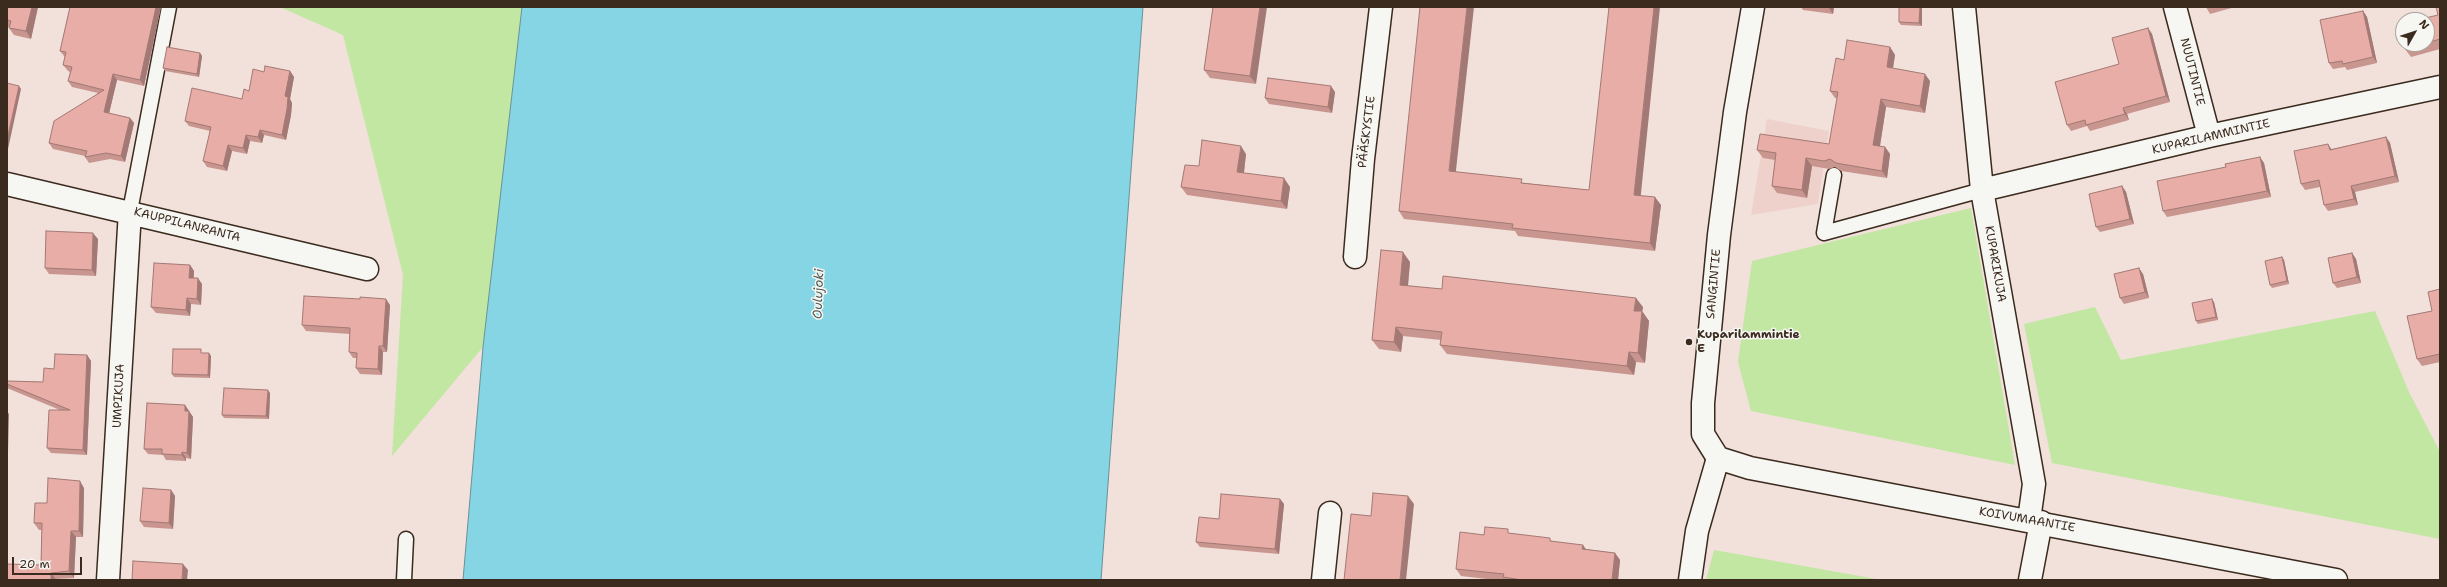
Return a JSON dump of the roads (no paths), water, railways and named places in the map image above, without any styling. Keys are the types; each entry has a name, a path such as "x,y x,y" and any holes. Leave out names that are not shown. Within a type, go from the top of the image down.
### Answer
{"street":[{"name":"PÄÄSKYSTIE","path":"1355,258 1363,159 1381,7"},
{"name":"SANGINTIE","path":"1718,458 1703,434 1703,403 1719,235 1735,112 1753,7"},
{"name":"KUPARIKUJA","path":"1964,7 1982,190 2034,484 2035,521 2030,580"},
{"name":"NUUTINTIE","path":"2175,7 2209,136"},
{"name":"KUPARILAMMINTIE","path":"1982,190 2209,136 2440,86"},
{"name":"KAUPPILANRANTA","path":"7,184 130,211 366,268"},
{"name":"UMPIKUJA","path":"108,580 130,211"},
{"name":"KOIVUMAANTIE","path":"1718,458 1750,468 2035,521 2336,580"},
{"path":"1690,580 1697,530 1718,458"},
{"path":"1323,580 1330,513"}],"lane":[{"path":"130,211 169,7"},
{"path":"1834,176 1824,233 1982,190"},
{"path":"404,580 406,539"}],"water":[{"name":"Oulujoki","path":"522,7 1143,7 1101,580 463,580 483,347"}],"place":[{"name":"Kuparilammintie E","path":"1689,342"}]}
